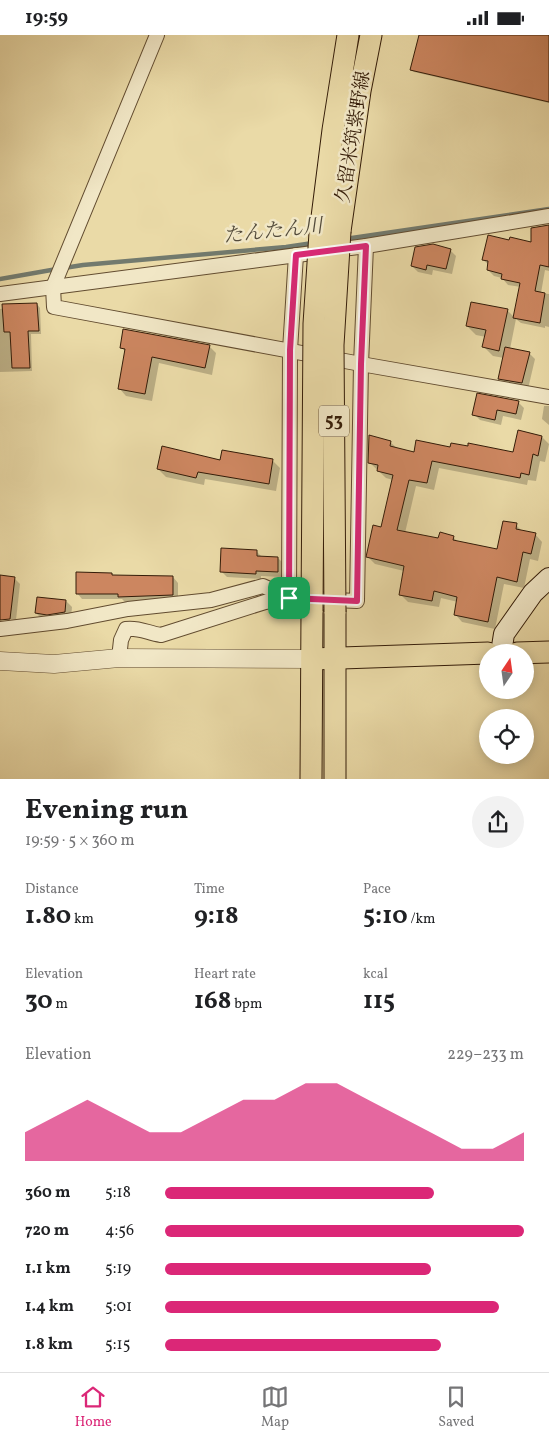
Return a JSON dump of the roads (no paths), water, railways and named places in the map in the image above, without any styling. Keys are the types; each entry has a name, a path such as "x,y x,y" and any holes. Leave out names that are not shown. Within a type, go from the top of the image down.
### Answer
{"main road":[{"name":"久留米筑紫野線","path":"336,779 333,345 330,232 333,130 348,35"},
{"name":"久留米筑紫野線","path":"311,779 314,324 330,232 371,35"},
{"path":"502,644 504,634 532,593 549,578"},
{"path":"534,652 549,652"},
{"path":"312,659 479,653"}],"street":[{"path":"157,35 52,287 54,307 549,397"},
{"path":"0,294 366,246 549,216"},
{"path":"120,658 121,640 126,629 136,628 147,633 161,635 265,602 289,598 357,601 361,364 366,246"},
{"path":"289,598 290,350 296,255"},
{"path":"0,629 67,621 128,609 211,600 263,586 289,598"},
{"path":"0,661 54,664 120,658 312,659"}],"waterway":[{"name":"たんたん川","path":"345,239 549,209"},
{"name":"たんたん川","path":"64,268 313,243"},
{"name":"たんたん川","path":"0,279 57,269"}]}
